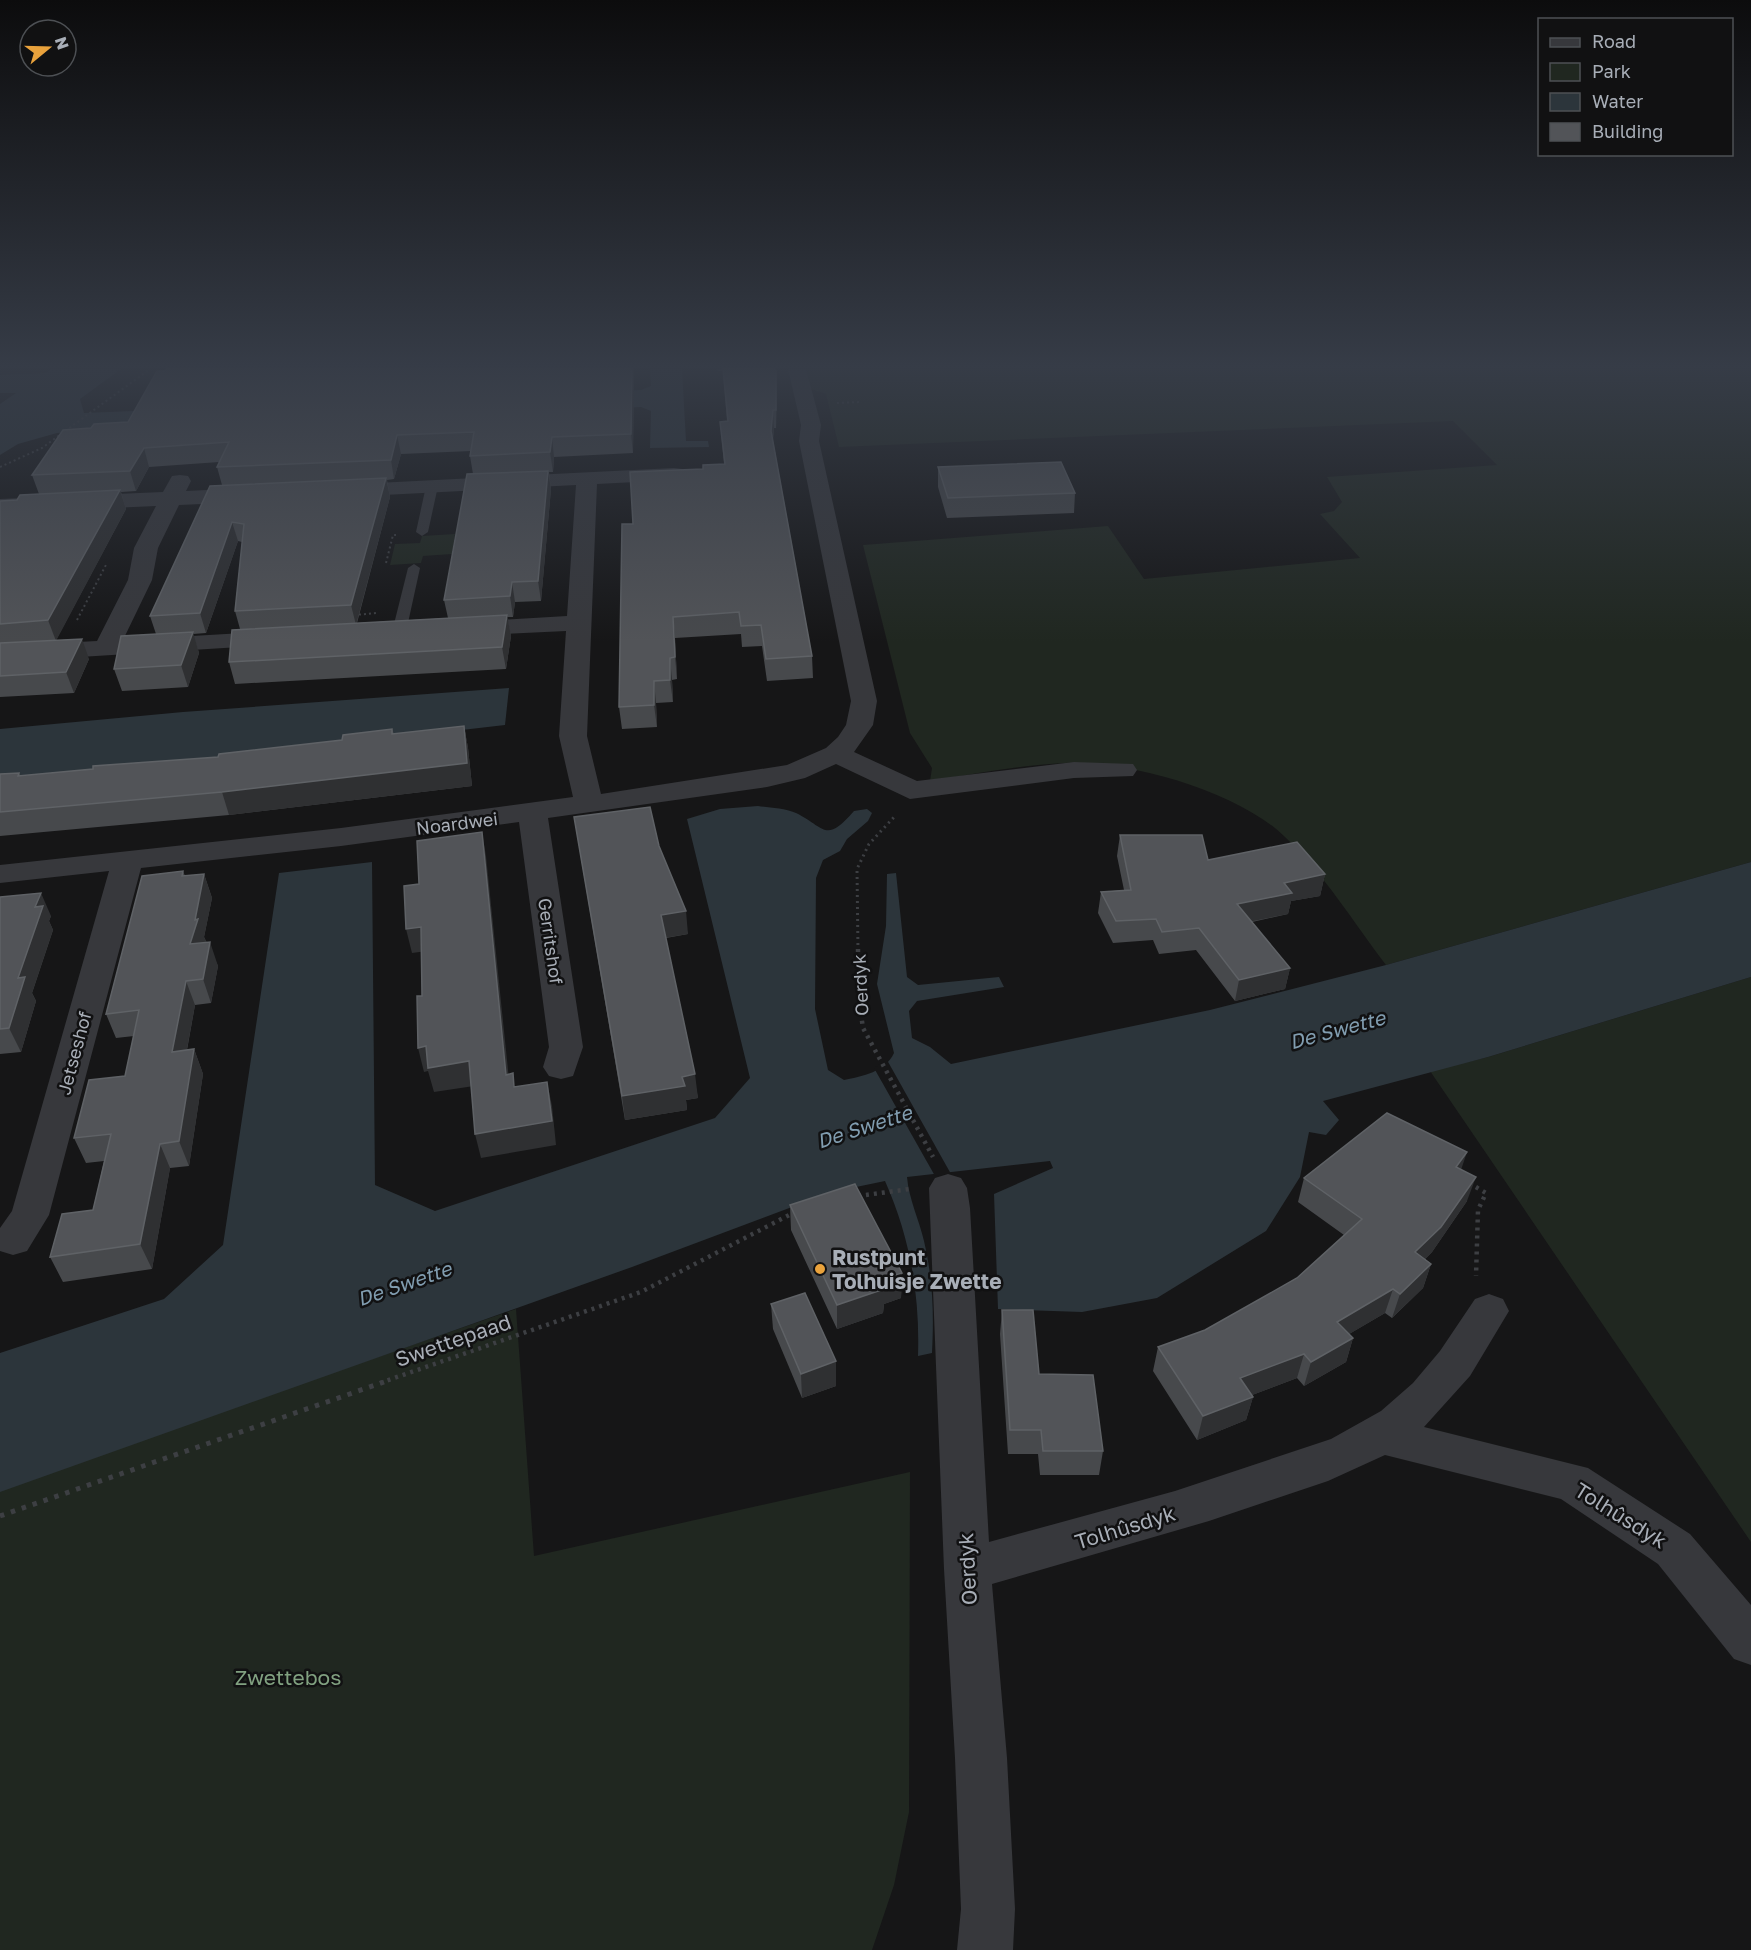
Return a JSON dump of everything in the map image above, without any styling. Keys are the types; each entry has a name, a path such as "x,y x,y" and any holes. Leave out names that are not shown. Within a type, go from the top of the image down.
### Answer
{"street":[{"path":"336,470 562,460"},
{"path":"585,460 573,736 589,804 795,772 836,754 852,740 860,728 864,701 813,460"},
{"path":"326,491 688,474"},
{"path":"105,648 140,580 146,548 171,498 171,477 206,476"},
{"path":"0,495 27,484"},
{"path":"0,506 266,494"},
{"path":"408,632 578,623"},
{"path":"0,654 305,637"},
{"path":"836,754 904,783 910,790 1074,770 1123,770"},
{"name":"Noardwei","path":"0,874 127,862 533,814 589,804"},
{"name":"Gerritshof","path":"533,814 566,1047 561,1067"},
{"name":"Jetseshof","path":"13,1240 30,1215 127,862"},
{"name":"Oerdyk","path":"931,1178 951,1208 967,1569 988,1909 985,1950"},
{"name":"Tolhûsdyk","path":"967,1569 1074,1543 1173,1513 1312,1467 1380,1435 1422,1402 1443,1379 1474,1338 1489,1311"},
{"name":"Tolhûsdyk","path":"1380,1435 1572,1482 1674,1549 1751,1642"}],"lane":[{"path":"422,532 432,486"},
{"path":"408,632 414,567"}],"path":[{"path":"0,467 15,460"},
{"name":"Oerdyk","path":"910,790 911,798 869,844 857,869 859,1000 863,1028 931,1178"},
{"path":"854,1196 886,1192 931,1178"},
{"path":"1466,1181 1486,1193 1478,1210 1475,1293 1489,1311"},
{"name":"Swettepaad","path":"0,1516 640,1292 733,1246 782,1217 802,1210"}],"green space":[{"path":"1492,460 1751,460 1751,862 1386,965 1326,883 1285,837 1265,821 1212,793 1151,773 1091,763 1031,766 930,781 932,768 910,733 863,545 1108,526 1144,579 1360,558 1320,514 1334,511 1342,502 1327,477 1497,465"},
{"path":"455,534 452,554 423,556 421,563 390,565 395,544 420,543 422,536"},
{"path":"1751,977 1751,1542 1430,1071 1488,1057"},
{"name":"Zwettebos","path":"516,1309 534,1556 910,1472 909,1812 894,1885 872,1950 0,1950 0,1488"}],"water":[{"path":"509,688 505,725 263,753 0,778 0,729 183,712"},
{"name":"De Swette","path":"758,806 791,811 825,830 837,827 854,811 867,809 872,813 868,821 847,839 840,851 823,860 816,878 815,1009 828,1070 844,1080 866,1075 879,1069 894,1053 877,984 886,926 887,874 896,873 907,977 918,985 999,977 1004,987 917,1001 909,1011 912,1038 930,1047 951,1064 1210,1010 1386,965 1751,862 1751,977 1488,1057 1323,1101 1339,1120 1326,1135 1309,1132 1300,1177 1266,1231 1157,1298 1082,1312 998,1309 994,1194 1053,1168 1050,1161 907,1177 924,1241 931,1283 932,1353 918,1356 917,1311 912,1267 901,1223 885,1181 832,1192 632,1267 0,1492 0,1353 164,1299 223,1245 279,873 372,862 375,1185 435,1211 715,1118 750,1078 687,819 720,809"}],"pier":[{"path":"887,1060 951,1174 935,1176 874,1068"}],"building":[{"path":"42,460 137,460 130,471 32,475"},
{"path":"220,460 391,460 217,467"},
{"path":"725,460 776,460 812,656 766,659 761,625 741,626 739,612 673,617 675,657 670,658 670,680 654,681 654,705 619,707 622,524 633,524 630,472 703,469 703,465 725,464"},
{"path":"1061,462 1075,493 948,498 938,467"},
{"path":"548,471 538,581 512,582 510,596 444,600 467,474"},
{"path":"386,478 351,605 235,611 244,524 232,522 200,613 150,616 210,486"},
{"path":"120,490 48,620 0,624 0,501 17,500 20,495"},
{"path":"507,615 502,647 229,662 232,630"},
{"path":"193,632 181,665 114,669 121,636"},
{"path":"82,639 66,672 0,676 0,643"},
{"path":"464,726 467,763 222,792 0,812 0,774 19,773 18,776 93,769 93,766 218,757 219,754 342,740 343,735 392,729 392,734"},
{"path":"650,807 659,846 686,911 661,915 695,1074 682,1077 685,1086 622,1096 574,817"},
{"path":"482,832 506,1075 513,1073 514,1087 547,1082 552,1121 475,1134 469,1061 428,1068 426,1046 418,1048 417,996 422,996 421,927 406,929 404,886 419,884 417,841"},
{"path":"1120,835 1202,835 1208,860 1297,842 1325,874 1284,883 1292,893 1237,904 1290,968 1239,980 1199,928 1162,932 1156,919 1116,921 1101,892 1131,890"},
{"path":"183,871 182,876 204,874 195,920 198,919 190,944 210,942 203,979 186,981 172,1052 194,1049 179,1141 160,1144 140,1244 50,1257 62,1214 93,1210 111,1134 74,1138 89,1080 125,1076 139,1010 106,1014 142,876"},
{"path":"41,893 35,907 43,906 18,978 25,977 9,1028 0,1029 0,897"},
{"path":"1387,1113 1467,1152 1456,1167 1476,1177 1441,1227 1415,1252 1431,1264 1400,1294 1393,1289 1337,1322 1353,1338 1311,1362 1304,1354 1240,1378 1253,1397 1203,1416 1158,1347 1205,1330 1297,1278 1362,1219 1304,1178"},
{"path":"855,1184 902,1273 879,1281 884,1289 837,1305 790,1205"},
{"path":"805,1293 836,1361 801,1374 771,1304"},
{"path":"1002,1310 1033,1310 1039,1374 1093,1375 1103,1451 1043,1451 1041,1430 1010,1430"}],"place":[{"name":"Rustpunt Tolhuisje Zwette","path":"820,1269"}]}
